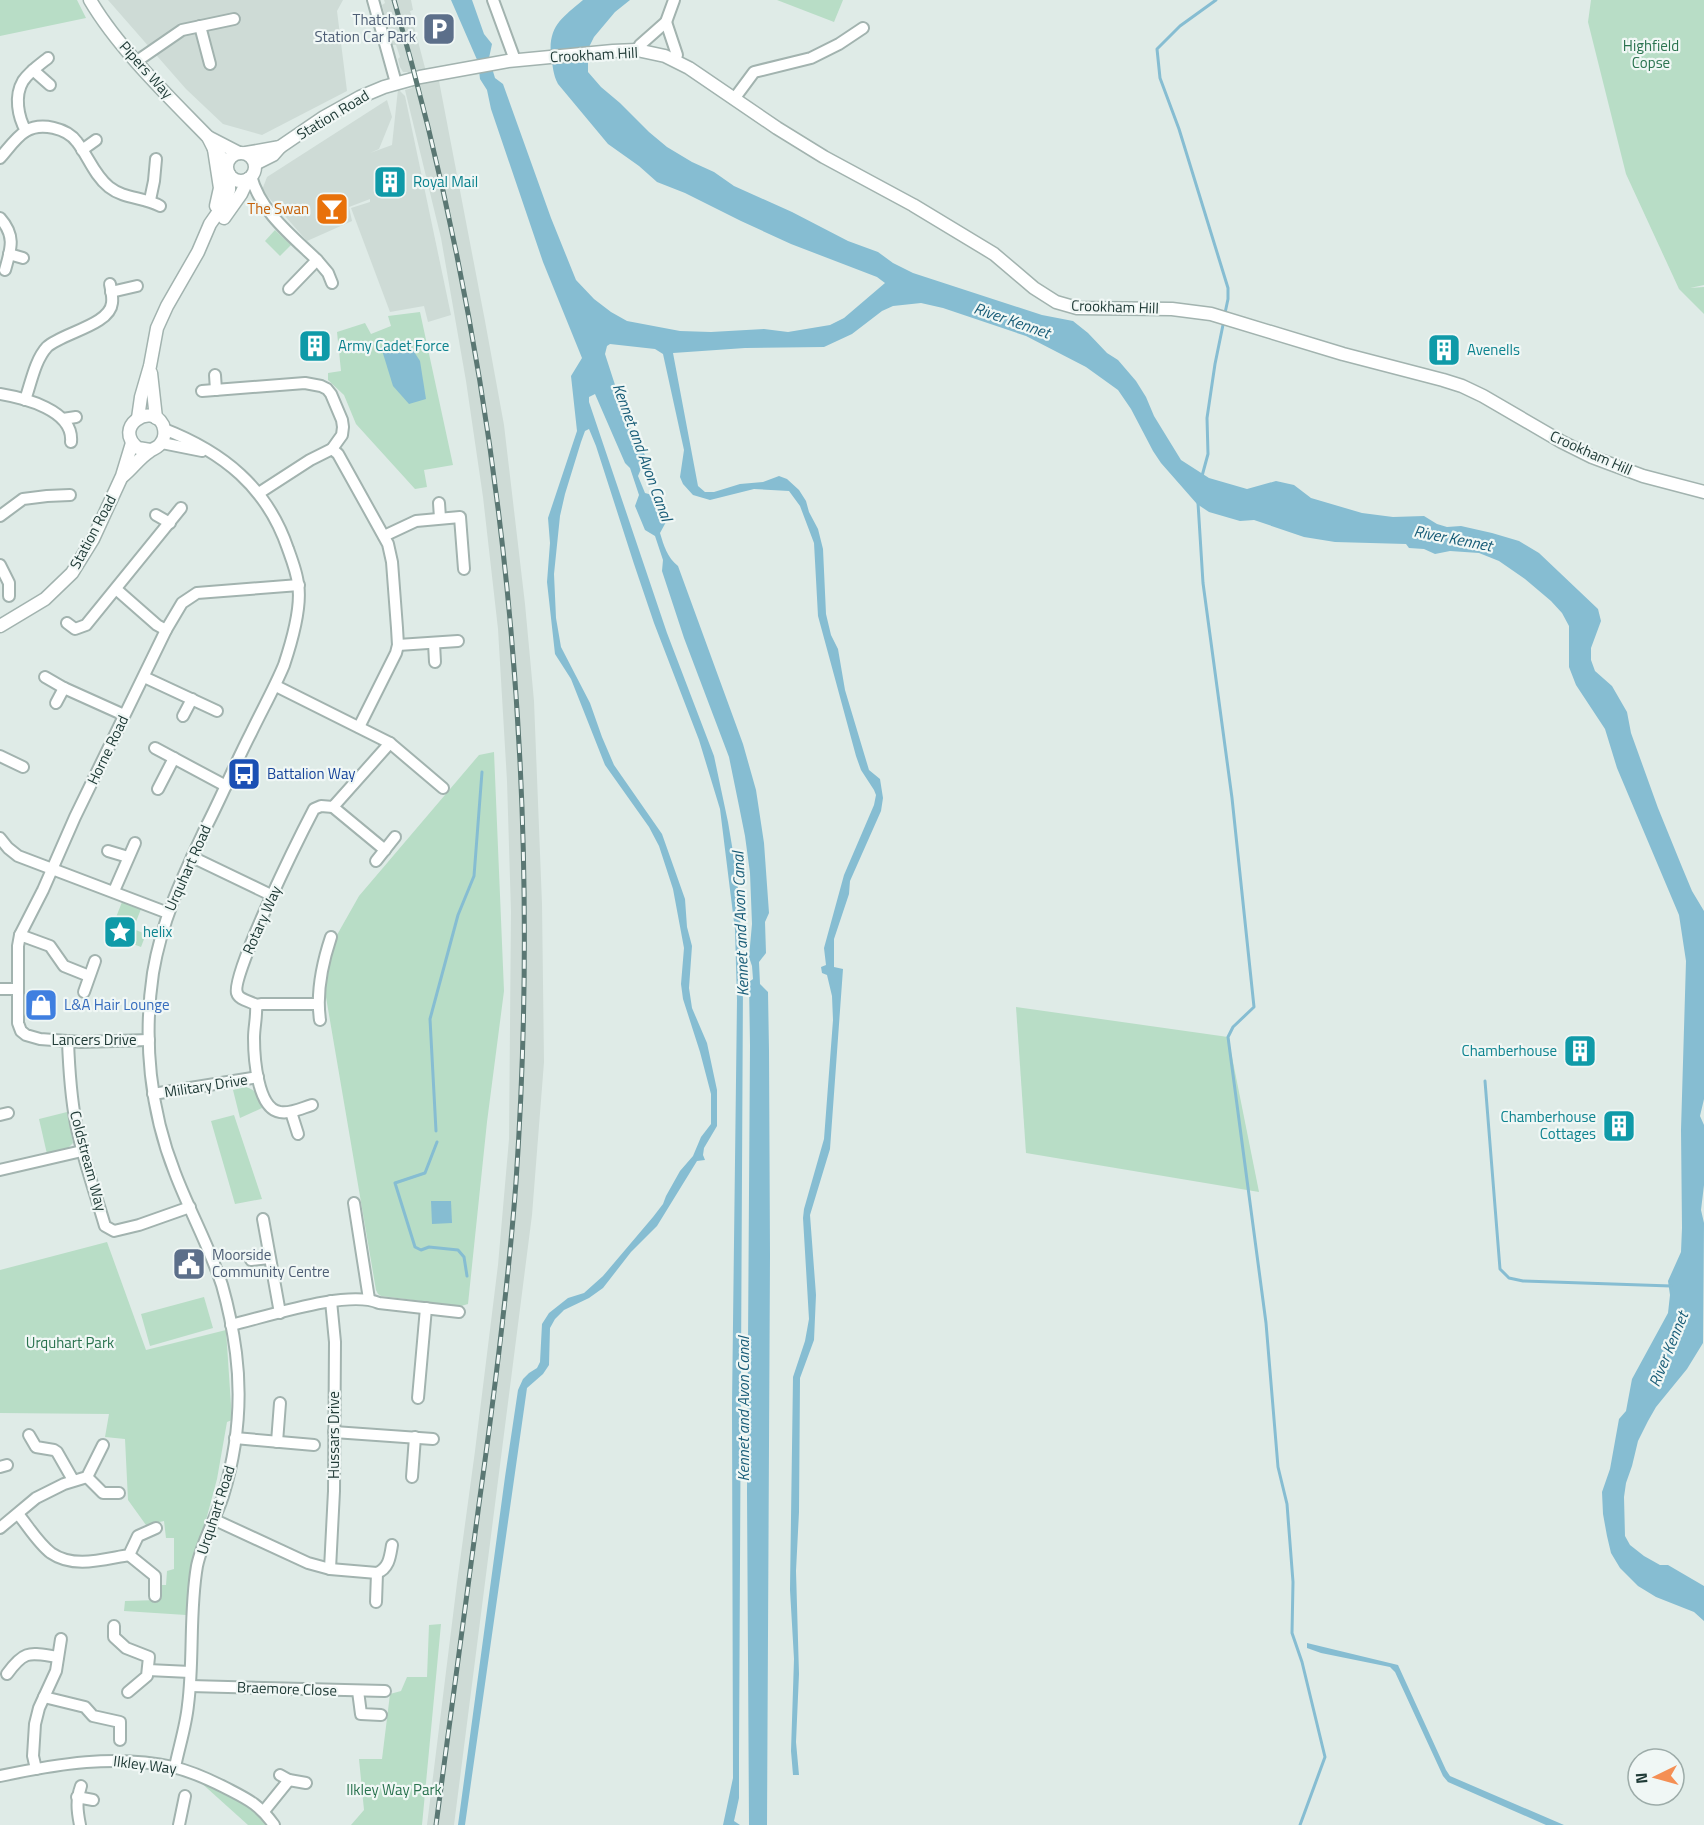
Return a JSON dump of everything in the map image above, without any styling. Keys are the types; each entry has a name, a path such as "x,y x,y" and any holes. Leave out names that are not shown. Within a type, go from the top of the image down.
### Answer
{"street":[{"name":"Pipers Way","path":"90,0 137,61 208,137 214,150 228,169"},
{"path":"373,0 396,83"},
{"path":"493,0 510,61"},
{"path":"637,50 666,22 674,0"},
{"path":"137,61 182,30 234,19"},
{"path":"666,22 677,55 675,60"},
{"path":"200,26 210,64"},
{"path":"734,99 754,72 811,58 839,44 863,28"},
{"name":"Crookham Hill","path":"462,69 510,61 637,50 665,56 696,73 824,157 885,189 994,254 1034,288 1062,304 1077,308 1172,309 1211,314 1343,354 1462,386 1562,442 1592,456 1643,476 1704,492"},
{"path":"26,131 19,117 20,89 33,70 48,58"},
{"name":"Station Road","path":"198,252 241,194 251,173 279,147 324,117 374,91 396,83 462,69"},
{"path":"33,70 50,85"},
{"path":"0,158 26,131 42,127 63,131 77,142 92,166 110,187 129,197 150,200 160,206"},
{"name":"Pipers Way","path":"208,137 243,153"},
{"path":"82,150 96,140"},
{"name":"Station Road","path":"243,153 279,147"},
{"path":"210,224 220,188 214,150"},
{"path":"251,173 240,181 236,180 228,169 231,156 243,153 252,157 251,173 255,192 288,233 317,260 328,273 332,283"},
{"path":"150,200 156,159"},
{"name":"Station Road","path":"0,626 45,599 72,573 93,539 123,476 132,442 129,432 138,418 155,338 162,318 198,252 210,224 224,204 228,190 228,169"},
{"path":"0,218 7,226 11,238 4,270"},
{"path":"9,254 22,258"},
{"path":"289,289 317,260"},
{"path":"25,400 45,351 52,344 109,312 112,303 110,288 137,286"},
{"name":"Station Road","path":"150,366 156,418 164,429"},
{"path":"214,375 216,390"},
{"path":"202,391 305,383 327,389 334,400 344,427 342,435 332,449 310,460 259,493"},
{"path":"0,394 49,409 63,419 70,430 71,442"},
{"path":"138,418 150,416 156,418"},
{"path":"63,419 76,417"},
{"path":"162,443 164,429"},
{"name":"Urquhart Road","path":"164,429 190,439 234,469 259,493 280,527 299,585 292,636 284,665 276,686 250,734 183,874 168,913 153,975 148,1040 153,1094 175,1174 221,1284 231,1325 238,1371 238,1407 229,1475 198,1566 190,1672"},
{"path":"132,442 142,450 150,450"},
{"name":"Station Road","path":"123,476 150,450 162,443"},
{"name":"Urquhart Road","path":"162,443 209,452"},
{"path":"332,449 343,463 384,536 392,562 398,645 393,660 359,726"},
{"path":"47,482 47,495"},
{"path":"0,516 23,499 47,495 70,495"},
{"path":"439,503 440,518"},
{"path":"67,623 75,629 82,628 181,508"},
{"path":"156,515 170,523"},
{"path":"384,536 416,521 460,517 464,569"},
{"path":"0,565 13,583 9,596"},
{"name":"Horne Road","path":"18,1016 20,935 124,716 166,630 182,603 197,593 299,585"},
{"path":"116,589 157,625 166,630"},
{"path":"398,645 458,641"},
{"path":"434,643 435,662"},
{"path":"45,677 124,716"},
{"path":"144,677 217,711"},
{"path":"276,686 390,743 443,788"},
{"path":"56,703 64,688"},
{"path":"183,716 192,699"},
{"name":"Rotary Way","path":"255,1005 237,994 236,985 244,961 314,809 321,806 333,807 390,743"},
{"path":"155,748 226,786"},
{"path":"0,756 23,767"},
{"path":"158,789 174,758"},
{"path":"333,807 385,850"},
{"path":"376,861 395,837"},
{"path":"0,838 18,856 168,913"},
{"path":"114,891 135,843"},
{"path":"108,851 128,857"},
{"path":"192,857 273,896"},
{"path":"20,935 50,946 64,966 89,976"},
{"path":"320,1020 319,990 323,963 331,937"},
{"path":"84,992 95,961"},
{"path":"0,989 18,989"},
{"path":"312,1105 291,1112 278,1112 267,1104 258,1077 254,1045 255,1005 318,1004"},
{"name":"Lancers Drive","path":"18,1016 21,1031 40,1040 148,1040"},
{"name":"Coldstream Way","path":"68,1041 72,1096 82,1151 105,1226 114,1231 139,1225 190,1207"},
{"name":"Military Drive","path":"153,1094 258,1077"},
{"path":"291,1112 298,1134"},
{"path":"0,1170 82,1151"},
{"path":"354,1203 369,1299"},
{"path":"264,1219 280,1313"},
{"path":"251,1260 269,1258"},
{"path":"231,1325 331,1301 356,1298 379,1303 459,1312"},
{"name":"Hussars Drive","path":"330,1569 334,1491 335,1342 331,1301"},
{"path":"418,1398 426,1308"},
{"path":"278,1442 280,1404"},
{"path":"334,1432 433,1439"},
{"path":"29,1435 36,1447 57,1452 73,1480"},
{"path":"412,1478 415,1437"},
{"path":"235,1438 314,1445"},
{"path":"87,1478 103,1445"},
{"path":"0,1528 36,1498 73,1480 87,1478 103,1492 119,1492"},
{"path":"18,1514 45,1548 67,1560 83,1562 129,1555 155,1576 155,1596"},
{"path":"215,1520 308,1563 330,1569 377,1573 388,1564 392,1545"},
{"path":"129,1555 138,1536 156,1528"},
{"path":"376,1602 377,1573"},
{"path":"114,1626 114,1637 126,1648 149,1658 147,1676 128,1692"},
{"path":"36,1769 33,1756 34,1733 39,1708 56,1671 61,1639"},
{"path":"7,1674 19,1659 29,1654 58,1657"},
{"path":"148,1670 190,1672 188,1707 175,1767"},
{"name":"Braemore Close","path":"190,1686 384,1691"},
{"path":"358,1691 361,1714 381,1715"},
{"path":"44,1697 85,1707 93,1716 120,1722 120,1740"},
{"name":"Ilkley Way","path":"0,1776 110,1760 175,1767 207,1779 253,1802 264,1811 274,1825"},
{"path":"264,1811 285,1778 306,1783"},
{"path":"80,1825 77,1797 81,1786"},
{"path":"179,1825 187,1809 185,1796"},
{"path":"77,1797 93,1800"}],"shaded area":[{"path":"108,0 343,0 337,11 347,91 262,135 223,124 186,89"},
{"path":"384,0 411,0 413,10 410,11 429,83 439,81 504,425 534,701 542,904 544,1062 532,1215 454,1825 427,1825 498,1265 509,1139 511,912 507,781 498,629 483,497 466,381 441,238 405,90 412,88 408,72 403,72 400,67 396,45 392,45 383,14"},
{"path":"398,89 405,96 451,315 428,322 424,306 390,312 351,208 370,202 370,199 349,207 352,221 307,241 262,190 267,177 387,100 392,117 379,149 370,153 392,145"}],"green space":[{"path":"0,0 77,0 86,18 0,36"},
{"path":"777,0 843,0 834,22"},
{"name":"Highfield Copse","path":"1591,0 1704,0 1704,285 1690,288 1704,287 1704,314 1679,289 1626,174 1588,22"},
{"path":"275,230 291,245 280,256 265,241"},
{"path":"420,312 453,465 424,470 427,487 415,489 356,424 344,395 328,380 328,373 341,371 337,332 365,323 371,334 391,326 388,316"},
{"path":"494,752 504,991 487,1122 468,1304 461,1306 381,1296 376,1290 325,991 327,967 333,942 359,896 479,755"},
{"path":"122,902 141,909 133,929 146,934 141,947 109,935"},
{"path":"1016,1007 1228,1037 1259,1192 1026,1153"},
{"path":"246,1087 255,1092 262,1108 240,1118 233,1090"},
{"path":"67,1112 73,1143 67,1149 47,1154 39,1119"},
{"path":"234,1115 262,1199 235,1204 211,1121"},
{"name":"Urquhart Park","path":"107,1242 146,1350 226,1330 232,1420 227,1422 217,1479 194,1554 186,1615 124,1611 125,1601 159,1600 159,1585 166,1585 167,1571 174,1569 174,1538 166,1538 164,1521 146,1525 128,1500 125,1439 105,1437 109,1414 0,1413 0,1270"},
{"path":"204,1297 213,1328 150,1346 141,1314"},
{"name":"Ilkley Way Park","path":"441,1624 422,1825 351,1825 364,1810 359,1759 382,1759 390,1694 401,1691 407,1677 427,1677 429,1625"},
{"path":"198,1780 242,1801 269,1825 248,1825"}],"water":[{"path":"451,0 472,0 484,34 492,44 489,58 495,78 503,84 576,280 594,299 627,321 680,331 764,329 788,332 830,325 844,318 885,283 877,277 791,244 657,182 608,144 558,84 553,70 551,46 554,30 563,18 583,0 630,0 615,12 594,37 588,49 588,72 601,87 667,147 714,172 734,186 848,241 878,252 913,273 1042,315 1073,321 1107,353 1118,360 1136,381 1181,460 1209,478 1247,489 1276,481 1294,485 1311,498 1362,513 1393,517 1424,516 1447,527 1461,526 1519,541 1539,553 1598,609 1601,621 1591,648 1591,660 1595,671 1612,686 1627,712 1631,733 1658,808 1692,891 1704,911 1704,1099 1700,1116 1704,1125 1704,1185 1701,1210 1704,1223 1703,1343 1687,1369 1656,1407 1648,1421 1638,1441 1624,1497 1625,1536 1630,1545 1660,1565 1668,1565 1704,1586 1704,1621 1694,1612 1656,1597 1638,1586 1620,1568 1611,1553 1603,1514 1602,1492 1610,1469 1619,1419 1626,1411 1632,1379 1668,1313 1670,1295 1668,1281 1681,1252 1681,1130 1686,961 1679,915 1617,768 1605,729 1576,685 1569,667 1569,626 1562,613 1525,579 1499,561 1479,553 1450,551 1435,554 1424,549 1409,548 1406,544 1335,542 1304,537 1254,520 1240,521 1209,512 1197,504 1161,463 1118,390 1086,367 1026,336 943,308 921,303 893,306 882,311 852,334 824,347 745,348 673,353 698,486 705,492 714,492 740,484 763,482 779,476 787,479 799,490 806,501 818,529 823,549 826,614 831,635 838,649 845,690 869,770 880,779 883,798 881,811 850,881 849,894 834,939 834,967 843,969 830,1149 810,1215 816,1295 814,1340 800,1378 796,1571 799,1674 796,1742 799,1775 793,1775 791,1751 794,1659 790,1590 793,1377 805,1341 809,1319 803,1218 824,1139 833,1020 832,996 827,975 822,973 821,967 826,965 824,948 844,875 874,805 876,795 861,770 856,756 818,616 814,543 800,506 789,491 754,489 710,500 693,495 680,477 684,450 663,354 655,349 610,344 605,354 627,422 646,457 638,476 645,493 656,496 666,522 660,533 663,542 674,563 678,566 743,744 756,790 764,843 769,913 765,922 766,953 759,962 760,984 768,992 769,1050 767,1825 749,1825 747,1492 749,982 753,979 749,957 752,924 750,873 729,757 684,638 662,571 663,560 655,536 645,530 635,506 639,495 630,468 625,463 595,394 589,397 589,402 667,633 714,756 728,822 739,895 743,981 739,1798 734,1821 740,1825 723,1825 733,1778 732,1405 737,1000 735,930 720,809 699,740 654,623 589,429 585,431 581,442 560,516 554,574 556,618 561,647 590,703 614,765 662,834 685,899 687,927 692,946 689,988 692,1008 707,1043 717,1090 717,1126 704,1148 705,1160 697,1161 657,1226 631,1252 603,1288 589,1298 564,1310 555,1319 550,1328 549,1365 543,1374 527,1388 465,1825 458,1825 518,1390 523,1379 537,1368 540,1362 542,1324 549,1313 568,1298 584,1293 603,1276 663,1204 680,1171 693,1156 701,1137 711,1124 711,1094 683,999 681,984 684,948 673,889 659,846 649,827 605,765 571,679 555,654 547,582 550,543 548,518 577,431 571,376 582,358 543,262 491,109 487,90 480,79 478,62"},
{"path":"407,341 420,361 426,399 409,404 393,386 381,347"},
{"path":"431,1201 451,1201 452,1223 432,1224"},
{"path":"1307,1643 1398,1665 1450,1776 1564,1825 1546,1825 1448,1782 1443,1776 1395,1672 1390,1667 1321,1653 1307,1648"}],"waterway":[{"path":"1216,0 1180,26 1157,49 1160,78 1179,129 1228,288 1225,313"},
{"path":"1202,476 1208,454 1207,418 1224,320"},
{"path":"1198,503 1203,583 1232,798 1254,1007 1233,1027 1228,1037 1266,1323 1278,1467 1287,1504 1293,1582 1292,1633 1302,1662 1325,1757 1300,1825"},
{"path":"436,1131 430,1019 458,915 474,876 482,772"},
{"path":"1485,1081 1500,1269 1509,1278 1523,1281 1671,1286"},
{"path":"437,1142 425,1173 395,1183 415,1247 421,1250 429,1247 458,1250 464,1257 467,1276"}],"railway":[{"path":"394,0 432,144 464,290 488,437 507,586 519,735 524,884 523,1033 513,1222 495,1384 436,1825"}],"place":[{"name":"Thatcham Station Car Park","path":"439,29"},
{"name":"Royal Mail","path":"390,182"},
{"name":"The Swan","path":"332,209"},
{"name":"Army Cadet Force","path":"315,346"},
{"name":"Avenells","path":"1444,350"},
{"name":"Battalion Way","path":"244,774"},
{"name":"helix","path":"120,932"},
{"name":"L&A Hair Lounge","path":"41,1005"},
{"name":"Chamberhouse","path":"1580,1051"},
{"name":"Chamberhouse Cottages","path":"1619,1126"},
{"name":"Moorside Community Centre","path":"189,1264"}],"water label":[{"name":"River Kennet","path":"1012,320"},
{"name":"Kennet and Avon Canal","path":"643,452"},
{"name":"River Kennet","path":"1453,538"},
{"name":"Kennet and Avon Canal","path":"740,924"},
{"name":"River Kennet","path":"1668,1349"},
{"name":"Kennet and Avon Canal","path":"743,1409"}]}
